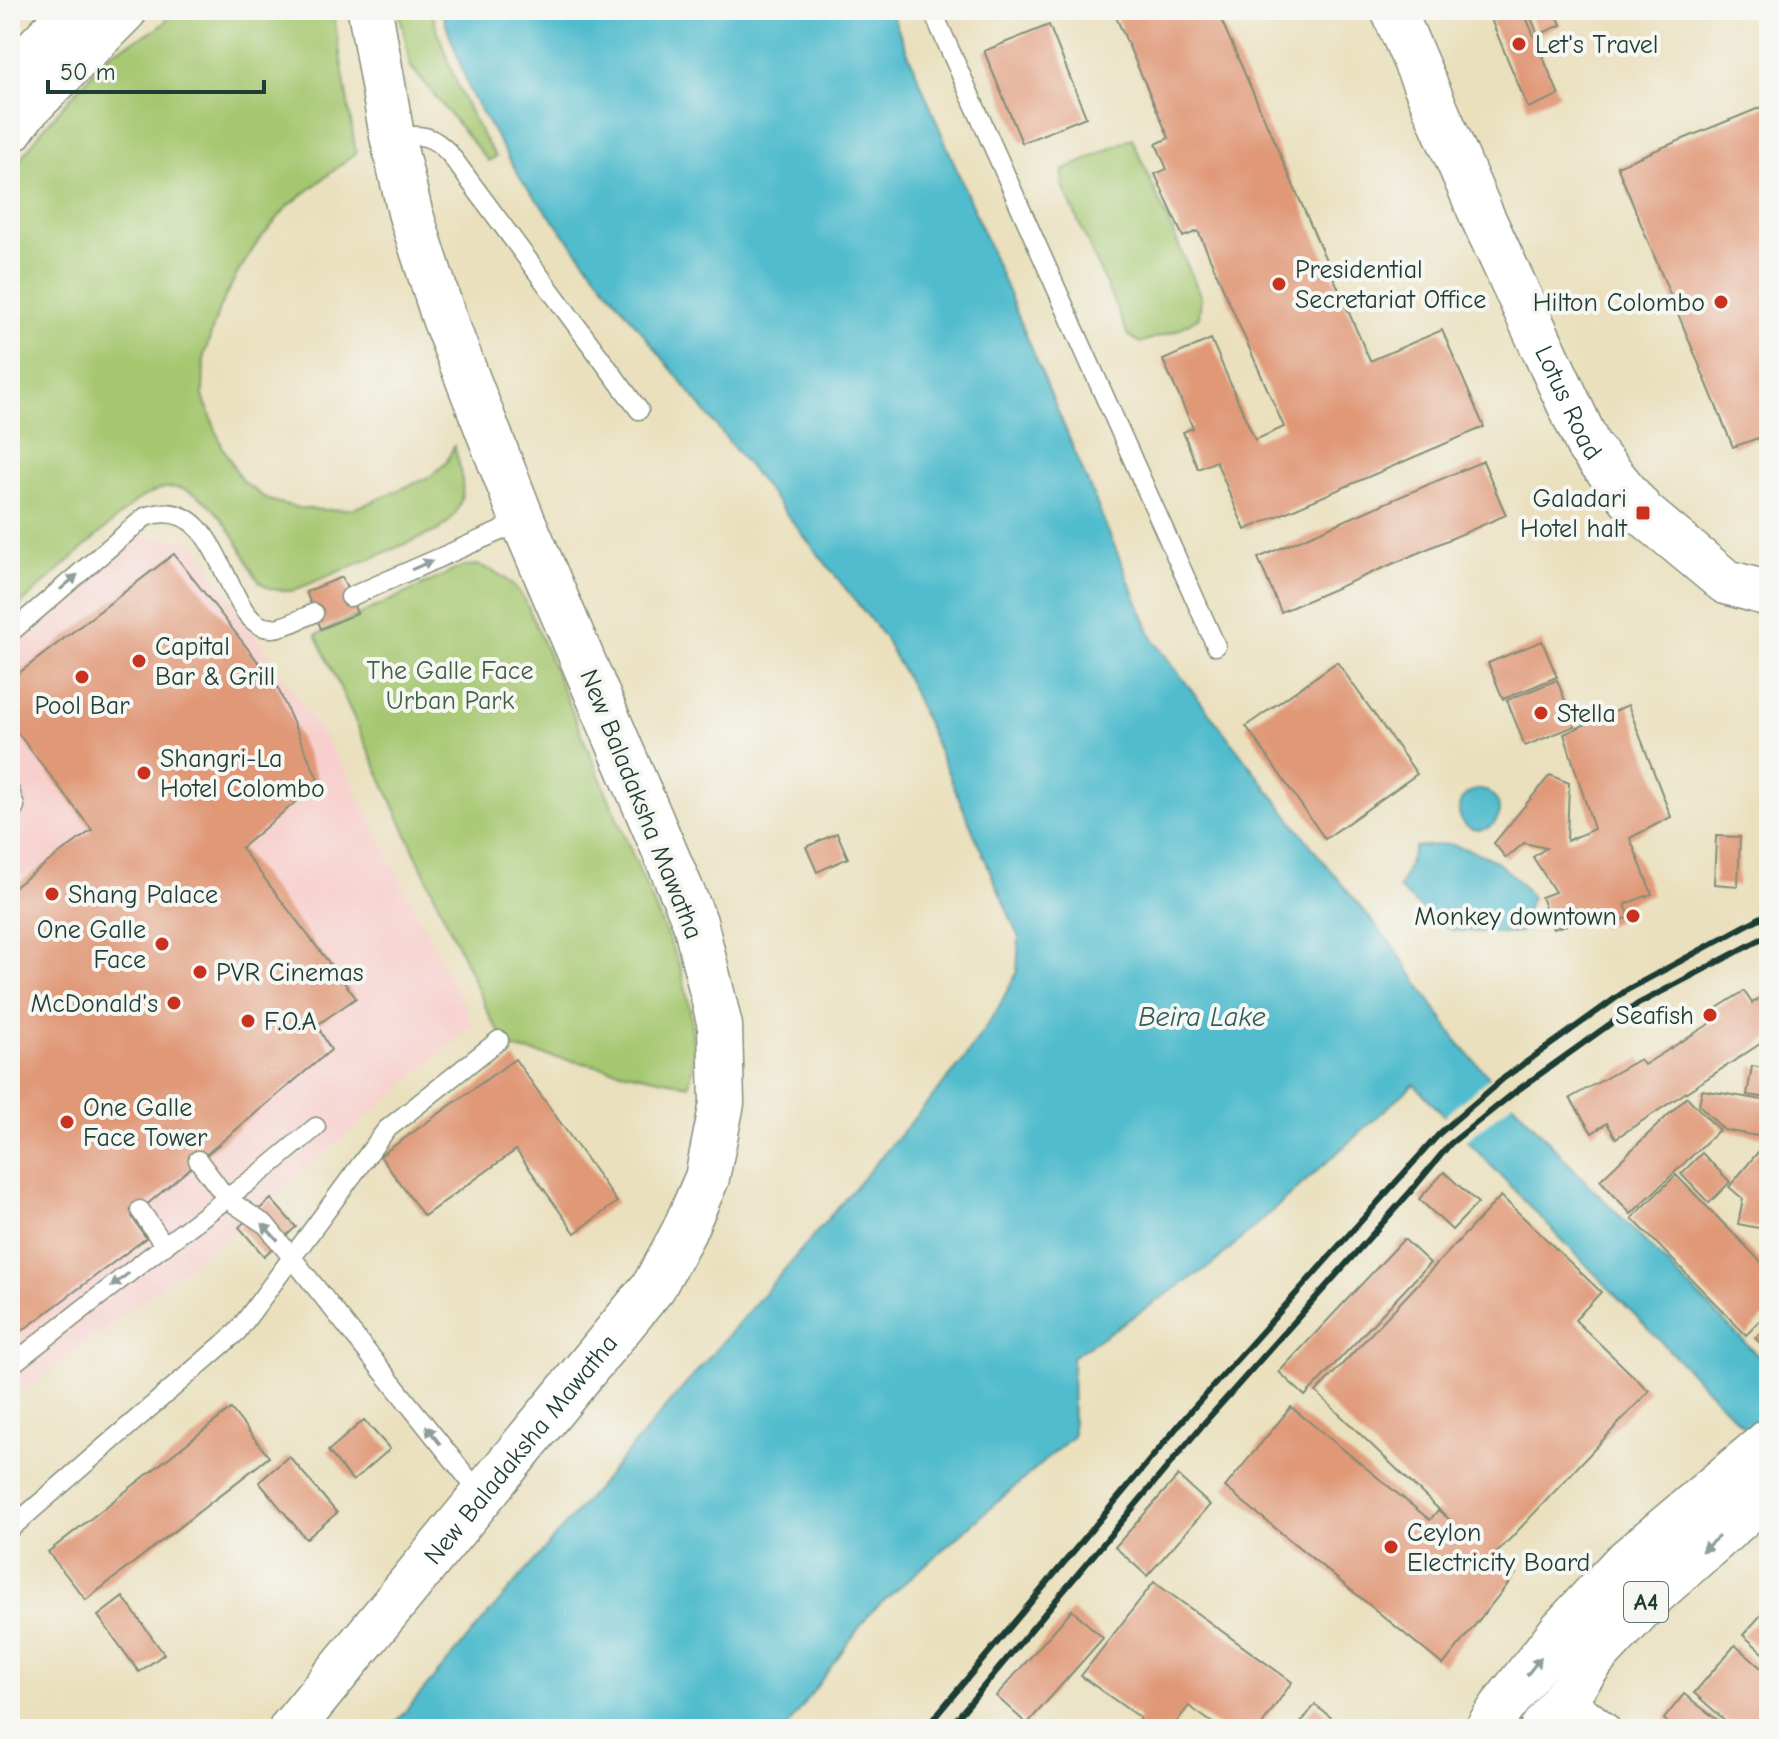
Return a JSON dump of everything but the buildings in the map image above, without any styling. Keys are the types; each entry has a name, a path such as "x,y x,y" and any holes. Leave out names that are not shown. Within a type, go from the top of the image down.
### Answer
{"main road":[{"path":"10,77 73,10"},
{"path":"10,131 24,112 125,10"},
{"name":"New Baladaksha Mawatha","path":"291,1729 654,1286 683,1233 707,1178 722,1103 720,1026 695,922 523,521 444,318 410,212 392,136 370,10"},
{"name":"Lotus Road","path":"1393,10 1482,216 1589,447 1643,513 1726,582 1769,594"},
{"name":"A4","path":"1553,1713 1594,1658 1655,1593 1762,1464"},
{"name":"A4","path":"1487,1729 1561,1631 1623,1564 1762,1464"}],"street":[{"path":"1553,1713 1603,1729"}],"lane":[{"path":"932,10 1216,646"},
{"path":"392,136 428,137 449,153 639,410"},
{"path":"10,633 145,517 158,512 188,518 202,531 245,610 258,626 272,629 314,613"},
{"path":"350,597 523,521"},
{"path":"10,791 15,806 10,817"},
{"path":"10,1529 237,1332 386,1130 499,1040"},
{"path":"10,1366 316,1127"},
{"path":"198,1160 227,1199 266,1225 482,1496"},
{"path":"140,1210 165,1246"}],"shaded area":[{"name":"One Galle Face","path":"140,537 192,541 344,767 474,1025 239,1227 10,1402 10,638"}],"green space":[{"path":"174,10 333,10 356,153 287,207 259,240 219,309 204,356 203,396 222,446 242,481 268,500 299,508 351,509 431,476 446,463 454,446 462,481 460,502 456,512 439,530 292,591 276,590 262,584 230,529 202,498 178,488 165,488 136,501 10,614 10,173 43,129 110,53 155,30"},
{"path":"399,10 431,10 458,86 496,157 488,161 411,67"},
{"path":"1132,138 1201,297 1199,317 1178,330 1140,343 1128,335 1062,184 1063,171"},
{"name":"The Galle Face Urban Park","path":"478,565 505,578 525,600 681,969 690,1010 694,1058 689,1085 511,1048 492,1021 316,635 464,566"}],"water":[{"name":"Beira Lake","path":"441,10 890,10 1154,641 1323,861 1395,949 1459,1044 1583,1179 1769,1367 1769,1450 1414,1084 1213,1264 1072,1357 1073,1436 870,1613 786,1729 390,1729 960,1065 996,1012 1017,972 1019,938 911,687 884,637 522,181 471,94"},
{"path":"1479,790 1493,796 1499,810 1493,824 1479,830 1465,824 1459,810 1465,796"},
{"path":"1448,844 1486,856 1505,868 1522,885 1531,897 1522,931 1513,934 1452,930 1429,916 1399,889 1415,847"}],"pier":[{"path":"1492,1075 1515,1101 1463,1143 1441,1119"}],"railway":[{"path":"925,1729 1189,1413 1440,1133 1504,1078 1627,990 1769,913"},
{"path":"948,1729 1205,1422 1450,1144 1515,1092 1638,1004 1769,935"}],"place":[{"name":"Let's Travel","path":"1519,44"},
{"name":"Presidential Secretariat Office","path":"1279,284"},
{"name":"Hilton Colombo","path":"1721,302"},
{"name":"Galadari Hotel halt","path":"1643,513"},
{"name":"Capital Bar & Grill","path":"139,661"},
{"name":"Pool Bar","path":"82,677"},
{"name":"Stella","path":"1541,713"},
{"name":"Shangri-La Hotel Colombo","path":"144,773"},
{"name":"Shang Palace","path":"52,894"},
{"name":"Monkey downtown","path":"1633,916"},
{"name":"One Galle Face","path":"162,944"},
{"name":"PVR Cinemas","path":"200,972"},
{"name":"McDonald's","path":"174,1003"},
{"name":"Seafish","path":"1710,1015"},
{"name":"F.O.A","path":"248,1021"},
{"name":"One Galle Face Tower","path":"67,1122"},
{"name":"Ceylon Electricity Board","path":"1391,1547"}]}
